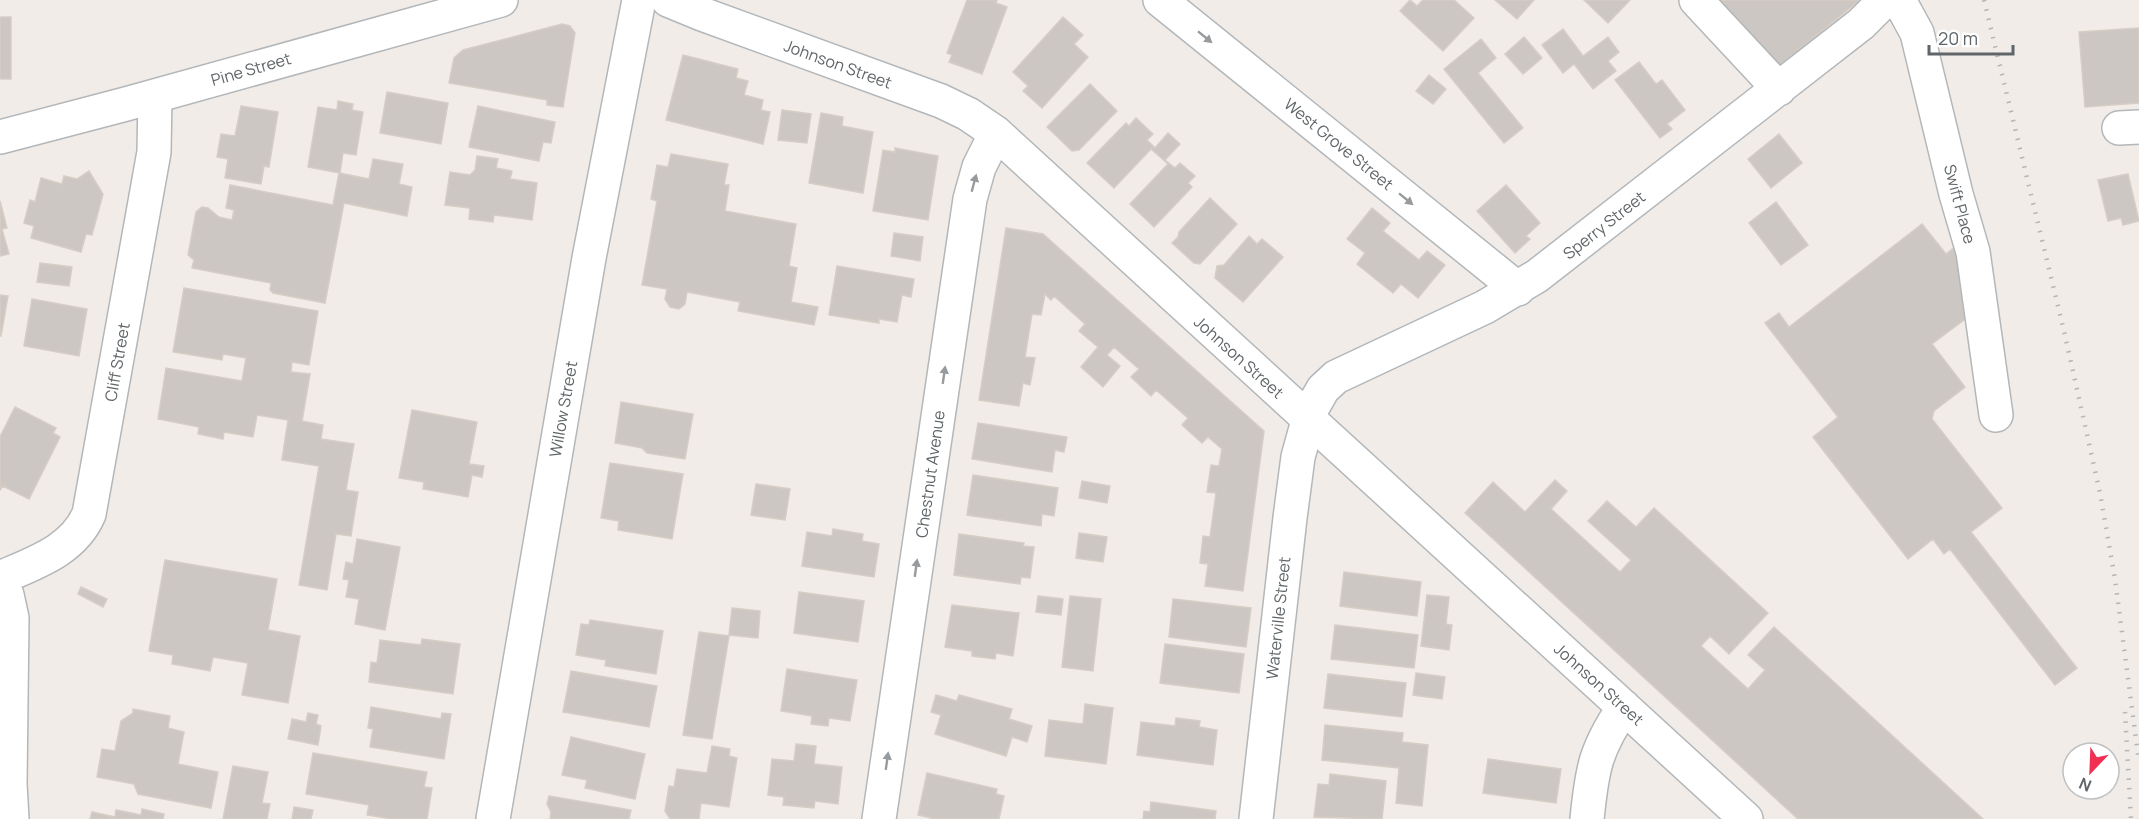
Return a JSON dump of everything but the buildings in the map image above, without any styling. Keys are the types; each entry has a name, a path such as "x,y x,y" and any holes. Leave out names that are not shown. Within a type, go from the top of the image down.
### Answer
{"street":[{"name":"Pine Street","path":"0,137 501,0"},
{"name":"Willow Street","path":"493,819 589,258 639,0"},
{"name":"Johnson Street","path":"668,0 941,101 968,114 996,133 1746,819"},
{"name":"West Grove Street","path":"1160,0 1518,288"},
{"path":"1696,0 1779,89"},
{"name":"Sperry Street","path":"1307,419 1316,398 1336,377 1485,307 1518,288 1563,257 1861,24 1885,0"},
{"name":"Swift Place","path":"1899,0 1917,33 1956,194 1973,252 1996,415"},
{"name":"Cliff Street","path":"0,579 64,547 79,533 89,514 154,152 155,96"},
{"name":"Chestnut Avenue","path":"879,819 970,199 979,167 996,133"},
{"name":"Waterville Street","path":"1256,819 1290,518 1298,457 1307,419"},
{"path":"0,579 7,595 12,618 10,784 12,819"},
{"path":"1587,819 1595,760 1607,734 1624,707"}],"railway":[{"path":"1984,0 2064,331 2100,493 2115,579 2139,762"},
{"path":"2125,712 2131,819"}]}
